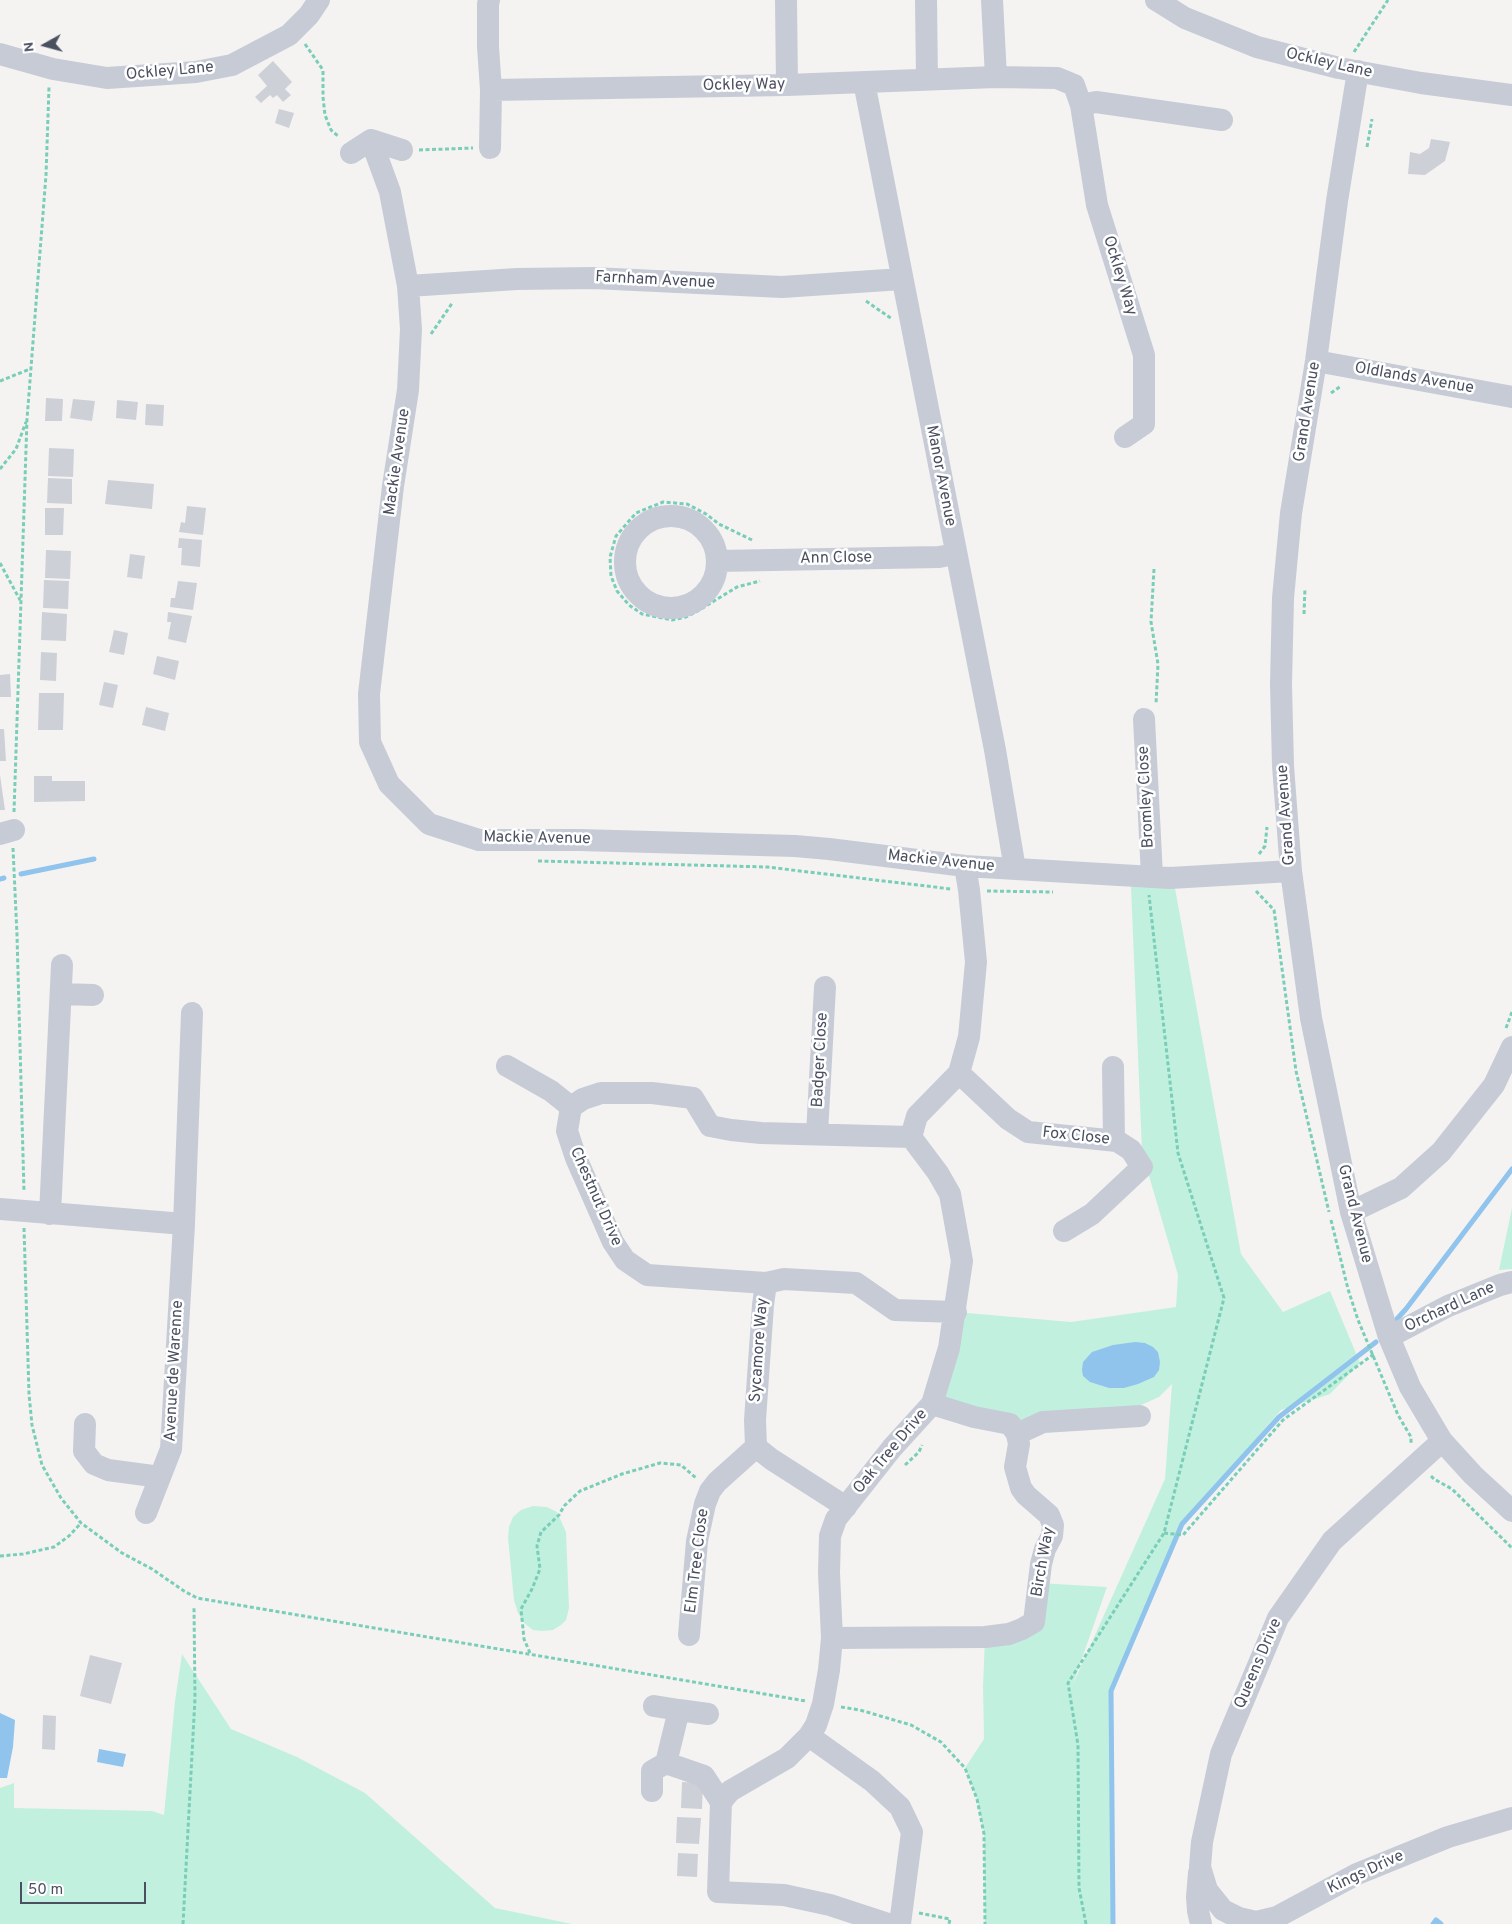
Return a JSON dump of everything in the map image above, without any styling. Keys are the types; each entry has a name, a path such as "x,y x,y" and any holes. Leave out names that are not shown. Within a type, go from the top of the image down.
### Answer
{"street":[{"name":"Ockley Lane","path":"0,54 53,69 106,78 196,72 232,65 289,36 309,15 319,0"},
{"path":"786,0 787,86"},
{"path":"926,0 927,79"},
{"path":"992,0 996,77"},
{"name":"Ockley Lane","path":"1156,0 1185,18 1257,47 1339,68 1421,83 1512,95"},
{"path":"483,1 491,90 485,148"},
{"name":"Grand Avenue","path":"1358,71 1337,201 1324,362 1291,513 1284,598 1281,684 1291,871 1311,1018 1351,1212 1389,1337 1410,1387 1442,1441 1473,1475 1512,1511"},
{"name":"Ockley Way","path":"491,90 787,86 996,77 1058,78 1074,86 1081,106 1098,205 1144,355 1144,424 1125,437"},
{"name":"Manor Avenue","path":"864,82 955,554 995,750 1015,869"},
{"path":"1081,106 1096,102 1222,120"},
{"path":"344,142 371,140 402,150"},
{"name":"Mackie Avenue","path":"371,140 390,192 408,286 411,329 408,390 393,486 369,694 370,742 389,784 428,824 480,840 579,840 795,846 829,848 965,866 1170,878 1291,871"},
{"name":"Farnham Avenue","path":"408,286 490,280 593,278 782,287 902,278"},
{"name":"Oldlands Avenue","path":"1324,362 1512,397"},
{"path":"669,515 684,517 697,524 708,534 715,547 717,561 715,577 701,597 695,602 680,608 664,609 649,604 637,594 628,580 624,565 626,549 632,536 642,525 655,518 669,515"},
{"name":"Ann Close","path":"717,561 939,557 955,554"},
{"name":"Bromley Close","path":"1144,719 1152,876"},
{"path":"507,1066 551,1091 571,1106 583,1099 601,1093 652,1093 693,1098 710,1126 761,1133 911,1137 917,1116 959,1073 969,1037 976,962 965,866"},
{"path":"50,1214 62,965"},
{"name":"Badger Close","path":"817,1134 824,987"},
{"path":"60,994 93,995"},
{"name":"Avenue de Warenne","path":"146,1513 171,1449 184,1224 192,1014"},
{"path":"1351,1212 1402,1188 1441,1152 1494,1086 1512,1047"},
{"path":"1113,1066 1114,1140"},
{"name":"Fox Close","path":"959,1073 1008,1119 1028,1132 1114,1140 1131,1150 1142,1167 1092,1214 1064,1231"},
{"name":"Chestnut Drive","path":"571,1106 567,1131 576,1158 613,1242 625,1260 646,1275 766,1283"},
{"name":"Oak Tree Drive","path":"721,1802 730,1791 788,1758 809,1736 816,1725 823,1704 832,1638 829,1573 830,1536 836,1519 892,1448 932,1404 949,1348 956,1312 962,1261 950,1194 938,1173 911,1137"},
{"path":"0,1209 184,1224"},
{"name":"Sycamore Way","path":"756,1447 755,1420 766,1283 784,1279 856,1283 895,1310 956,1312"},
{"name":"Orchard Lane","path":"1389,1337 1448,1306 1512,1282"},
{"path":"932,1404 1010,1424 1017,1434 1043,1422 1140,1416"},
{"path":"85,1424 84,1451 94,1464 108,1470 160,1477"},
{"name":"Birch Way","path":"832,1638 985,1637 1009,1634 1034,1622 1041,1564 1045,1549 1052,1536 1053,1525 1049,1515 1026,1495 1021,1488 1015,1467 1019,1444 1017,1434"},
{"name":"Queens Drive","path":"1223,1910 1207,1890 1200,1867 1202,1842 1221,1754 1278,1618 1332,1541 1423,1471 1442,1441"},
{"path":"756,1447 771,1459 846,1507"},
{"name":"Elm Tree Close","path":"689,1635 697,1541 705,1504 710,1491 756,1447"},
{"path":"654,1706 708,1714"},
{"path":"652,1791 652,1771 666,1763 679,1710"},
{"path":"809,1736 872,1781 900,1807 912,1832 900,1924"},
{"path":"666,1763 704,1776 721,1802 718,1892 784,1895 830,1905 888,1924"},
{"name":"Kings Drive","path":"1223,1910 1239,1918 1256,1922 1274,1920 1357,1874 1448,1837 1512,1818"},
{"path":"1200,1867 1197,1897 1201,1924"}],"path":[{"path":"1358,71 1352,56 1388,0"},
{"path":"304,42 323,70 322,97 325,115 331,130 344,142"},
{"path":"53,69 50,80 46,175 30,369 7,832 12,839 17,935 28,1364 32,1425 42,1464 61,1498 81,1523 122,1553 152,1569 197,1598"},
{"path":"1366,156 1372,119"},
{"path":"402,150 485,148"},
{"path":"427,339 458,294"},
{"path":"861,297 900,325 911,326"},
{"path":"1324,362 1330,379 1330,402"},
{"path":"0,381 30,369"},
{"path":"0,468 16,449 27,419"},
{"path":"0,563 20,600"},
{"path":"1304,623 1305,586"},
{"path":"537,861 767,867 969,890 1058,892"},
{"path":"1249,889 1256,891"},
{"path":"1358,1320 1398,1415 1411,1437 1410,1449 1423,1471 1452,1489 1512,1548"},
{"path":"1164,1532 1183,1535 1283,1420 1373,1355"},
{"path":"898,1471 919,1452 926,1437"},
{"path":"530,1654 524,1639 521,1609 540,1569 537,1546 541,1532 580,1491 622,1474 660,1464 681,1464 710,1491"},
{"path":"1423,1471 1434,1479"},
{"path":"0,1556 23,1554 54,1547 69,1536 81,1523"},
{"path":"183,1924 195,1698 194,1608"}],"green space":[{"path":"1171,866 1241,1254 1283,1312 1330,1291 1360,1363 1330,1394 1281,1410 1182,1524 1111,1691 1113,1924 985,1924 984,1834 977,1799 965,1768 984,1739 983,1687 985,1637 1022,1629 1039,1583 1107,1587 1073,1684 1165,1479 1172,1384 1159,1397 1141,1405 1010,1424 932,1404 956,1312 1071,1322 1176,1307 1178,1275 1142,1152 1131,887"},
{"path":"1512,1208 1512,1269 1499,1270"},
{"path":"533,1506 547,1507 557,1512 566,1532 569,1608 566,1620 553,1630 533,1630 524,1623 518,1613 514,1600 508,1538 509,1527 513,1517 521,1510"},
{"path":"182,1654 231,1729 297,1757 365,1793 495,1908 572,1924 0,1924 0,1788 14,1783 14,1808 152,1811 164,1815 175,1701"}],"water":[{"path":"1135,1342 1145,1343 1158,1352 1159,1370 1154,1377 1124,1388 1109,1388 1090,1382 1083,1376 1083,1362 1092,1352 1113,1345"},
{"path":"0,1713 15,1720 13,1747 7,1778 0,1778"},
{"path":"99,1749 126,1754 123,1767 97,1762"}],"building":[{"path":"273,61 292,82 285,89 291,95 283,102 277,95 273,98 270,95 261,103 255,97 267,86 258,75"},
{"path":"279,109 294,113 289,128 275,123"},
{"path":"1431,139 1450,142 1445,161 1425,175 1408,174 1410,152 1420,154 1429,148"},
{"path":"46,398 63,399 62,421 45,421"},
{"path":"73,399 95,401 92,421 70,418"},
{"path":"117,400 138,402 136,420 116,418"},
{"path":"146,404 164,405 163,426 145,425"},
{"path":"49,448 74,449 73,477 48,476"},
{"path":"48,478 72,479 72,504 47,503"},
{"path":"108,480 154,484 152,509 105,504"},
{"path":"187,506 206,508 203,535 179,532 181,522 185,523"},
{"path":"45,508 64,508 63,535 45,535"},
{"path":"179,538 202,540 200,567 181,565 182,548 178,548"},
{"path":"46,550 71,551 70,579 45,578"},
{"path":"130,554 145,556 142,579 127,577"},
{"path":"44,580 69,581 68,609 43,608"},
{"path":"178,581 197,583 193,610 170,607 171,598 175,598"},
{"path":"42,612 67,614 66,641 41,640"},
{"path":"168,612 192,616 186,643 168,639 171,622 167,622"},
{"path":"114,630 128,633 124,655 109,652"},
{"path":"41,652 57,653 56,681 40,680"},
{"path":"157,656 179,661 175,680 153,674"},
{"path":"10,674 11,697 0,697 0,675"},
{"path":"104,682 118,685 113,708 99,705"},
{"path":"39,693 64,693 63,730 38,730"},
{"path":"146,707 169,713 165,731 142,725"},
{"path":"0,729 4,729 6,761 0,761"},
{"path":"0,775 5,810 0,810"},
{"path":"34,776 52,776 52,781 85,781 85,801 34,802"},
{"path":"90,1655 122,1663 111,1704 80,1696"},
{"path":"43,1715 56,1716 55,1750 42,1749"},
{"path":"682,1782 703,1783 702,1809 681,1808"},
{"path":"677,1817 701,1818 699,1844 676,1843"},
{"path":"678,1853 698,1854 697,1877 677,1876"}],"waterway":[{"path":"21,874 94,859"},
{"path":"0,879 4,878"},
{"path":"1396,1320 1512,1169"},
{"path":"1113,1924 1111,1691 1182,1524 1279,1417 1376,1342"},
{"path":"1433,1924 1436,1920 1441,1924"}]}
